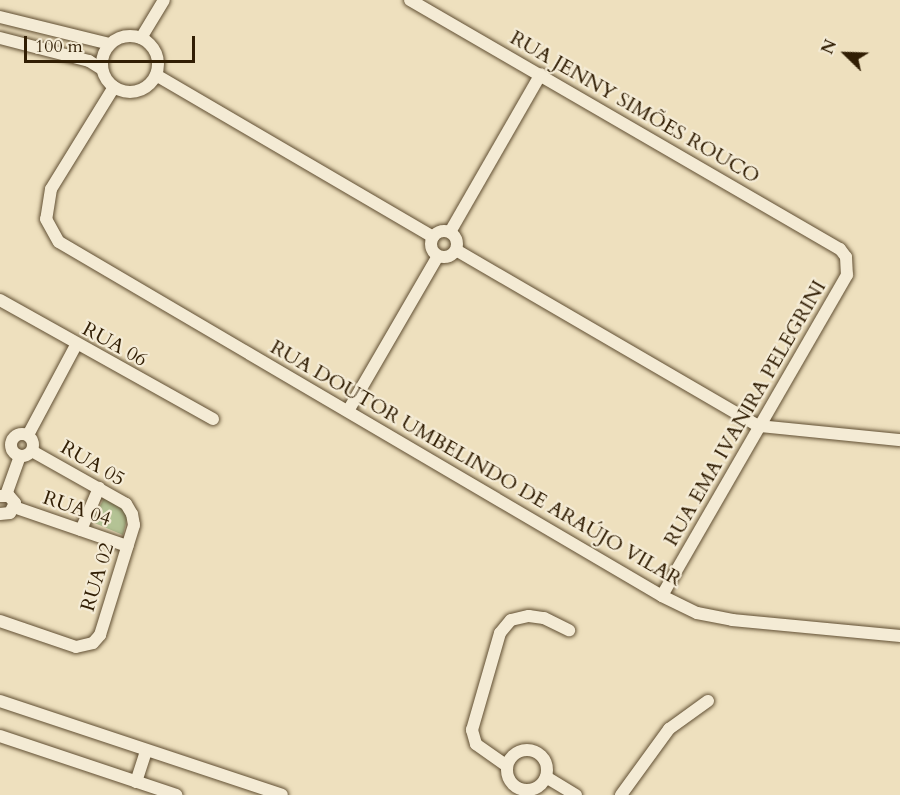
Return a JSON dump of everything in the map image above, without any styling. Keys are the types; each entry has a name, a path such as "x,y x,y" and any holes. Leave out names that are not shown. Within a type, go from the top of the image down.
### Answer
{"street":[{"path":"141,38 164,0"},
{"name":"RUA JENNY SIMÕES ROUCO","path":"410,0 840,249"},
{"path":"0,19 110,44"},
{"path":"0,38 89,62 102,69 114,87 122,91 138,91 151,82 156,75 158,64 156,54 150,44 141,38 125,36 110,44 103,56 102,69"},
{"path":"450,232 541,74"},
{"path":"156,75 433,237"},
{"name":"RUA DOUTOR UMBELINDO DE ARAÚJO VILAR","path":"114,87 51,189 46,219 59,242 662,596 697,613 732,620 900,636"},
{"path":"439,232 450,232 457,239 456,250 448,257 438,256 431,247 433,237 439,232"},
{"name":"RUA EMA IVANIRA PELEGRINI","path":"662,596 848,275 846,257 840,249"},
{"path":"456,250 759,426 900,440"},
{"path":"348,411 438,256"},
{"name":"RUA 06","path":"0,300 76,345 213,419"},
{"path":"28,435 76,345"},
{"path":"0,431 12,439"},
{"path":"1,518 10,513 14,507 14,500 3,495 33,442 28,435 19,434 12,439"},
{"path":"12,439 12,450 26,453"},
{"name":"RUA 05","path":"26,453 99,488 126,504 132,514"},
{"path":"81,530 99,488"},
{"name":"RUA 04","path":"14,507 128,546"},
{"name":"RUA 02","path":"0,621 72,646 86,646 100,634 134,525 132,514"},
{"path":"507,766 476,744 472,730 500,633 511,620 529,616 544,618 569,630"},
{"path":"0,701 146,752 282,795"},
{"path":"621,795 669,729 708,701"},
{"path":"0,736 176,795"},
{"path":"531,751 542,758 546,764 546,777 537,788 515,792 508,779 507,766 519,752 531,751"},
{"path":"136,782 146,752"},
{"path":"546,777 576,795"}],"green space":[{"path":"105,496 121,506 128,515 123,535 92,522"}]}
